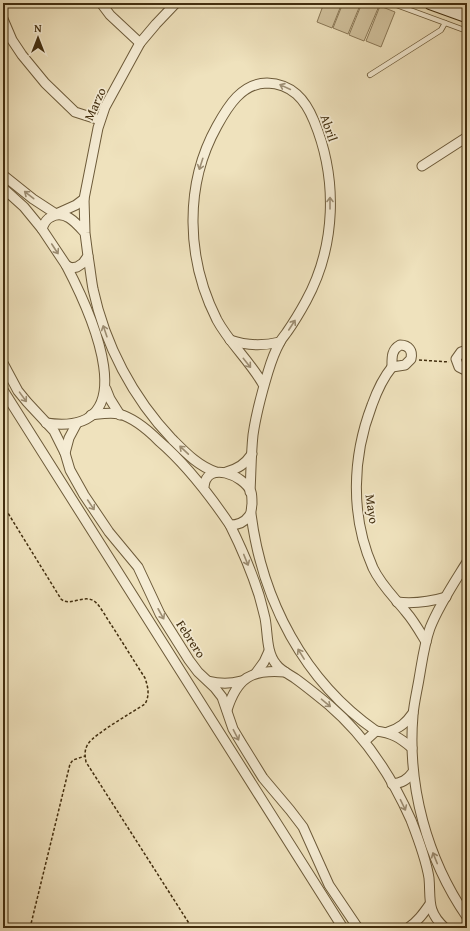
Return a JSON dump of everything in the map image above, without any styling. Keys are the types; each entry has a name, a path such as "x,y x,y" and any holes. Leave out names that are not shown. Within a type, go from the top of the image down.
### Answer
{"street":[{"path":"101,3 110,15 140,43"},
{"name":"Marzo","path":"176,3 140,43 100,120 84,199 85,233 97,305 114,354 138,398 155,420 189,455 200,464 216,472"},
{"path":"431,3 467,16"},
{"path":"3,19 12,40 22,56 44,84 75,112 100,120"},
{"name":"Abril","path":"250,492 255,423 264,386 280,342 305,303 319,272 328,234 330,191 325,157 310,114 294,92 287,87 269,83 255,85 248,88 236,96 229,106 214,131 197,174 193,207 194,244 200,274 217,320 264,386"},
{"path":"422,166 467,137"},
{"path":"3,175 33,199 56,214 71,219 85,233"},
{"path":"3,188 24,207 42,229 66,265 87,309 102,359 105,386 104,398 100,406 91,415 77,423 46,423"},
{"path":"42,229 47,219 76,205 84,199"},
{"path":"66,265 72,268 77,267 83,263 88,256"},
{"path":"230,340 242,344 255,345 280,342"},
{"path":"400,345 408,347 412,355 411,359 405,365 392,367 393,350 400,345"},
{"path":"467,350 458,355 457,363 459,367 467,371"},
{"path":"102,359 109,354 114,354"},
{"name":"Febrero","path":"3,363 18,391 37,414 54,431 65,453 70,470 84,494 109,532 138,567 158,609 193,666 222,697 234,729 245,750 263,778 300,823 330,885 358,928"},
{"name":"Mayo","path":"392,367 386,374 378,390 362,433 358,457 356,488 360,522 369,556 378,578 413,621 426,642"},
{"path":"105,386 110,399 120,415"},
{"path":"3,390 343,928"},
{"path":"91,415 104,413 120,415 148,430 186,466 204,487 230,524 246,558 258,594 265,618 269,651 277,665 331,707 365,741 392,784 411,821 429,878 430,904 434,914 445,928"},
{"path":"148,430 152,427 155,420"},
{"path":"65,453 69,438 77,423"},
{"path":"204,487 204,482 208,476 216,472 235,470 243,465 252,454"},
{"path":"226,472 236,477 250,492 252,502 251,514 256,546 278,613 301,654 320,680 358,719 376,731 388,732 401,739 412,748"},
{"path":"230,524 236,525 245,521 251,514"},
{"path":"467,562 446,597 431,627 426,642 413,713 412,748 413,772 424,824 441,873 467,917"},
{"path":"397,602 430,602 446,597"},
{"path":"265,618 278,613"},
{"path":"256,673 264,662 269,651"},
{"path":"207,681 219,684 228,684 241,681 256,673 275,671 285,672"},
{"path":"311,690 320,680"},
{"path":"227,710 231,696 241,681"},
{"path":"388,732 407,722 413,713"},
{"path":"365,741 376,731"},
{"path":"392,784 401,783 409,778 413,772"},
{"path":"429,878 441,873"},
{"path":"408,928 422,916 430,904"}],"lane":[{"path":"391,3 467,31"},
{"path":"370,75 441,30 445,23"}],"path":[{"path":"411,359 457,363"},
{"path":"3,505 61,599 69,602 88,599 93,601 104,614 145,678 148,693 148,698 145,704 103,731 89,742 85,749 86,762 192,928"},
{"path":"30,928 70,764 74,760 85,756"}],"shaded area":[{"path":"324,3 342,3 332,28 317,22"},
{"path":"343,3 361,3 348,34 333,28"},
{"path":"362,3 372,3 379,6 364,41 349,35"},
{"path":"380,6 395,12 381,47 366,41"}]}
